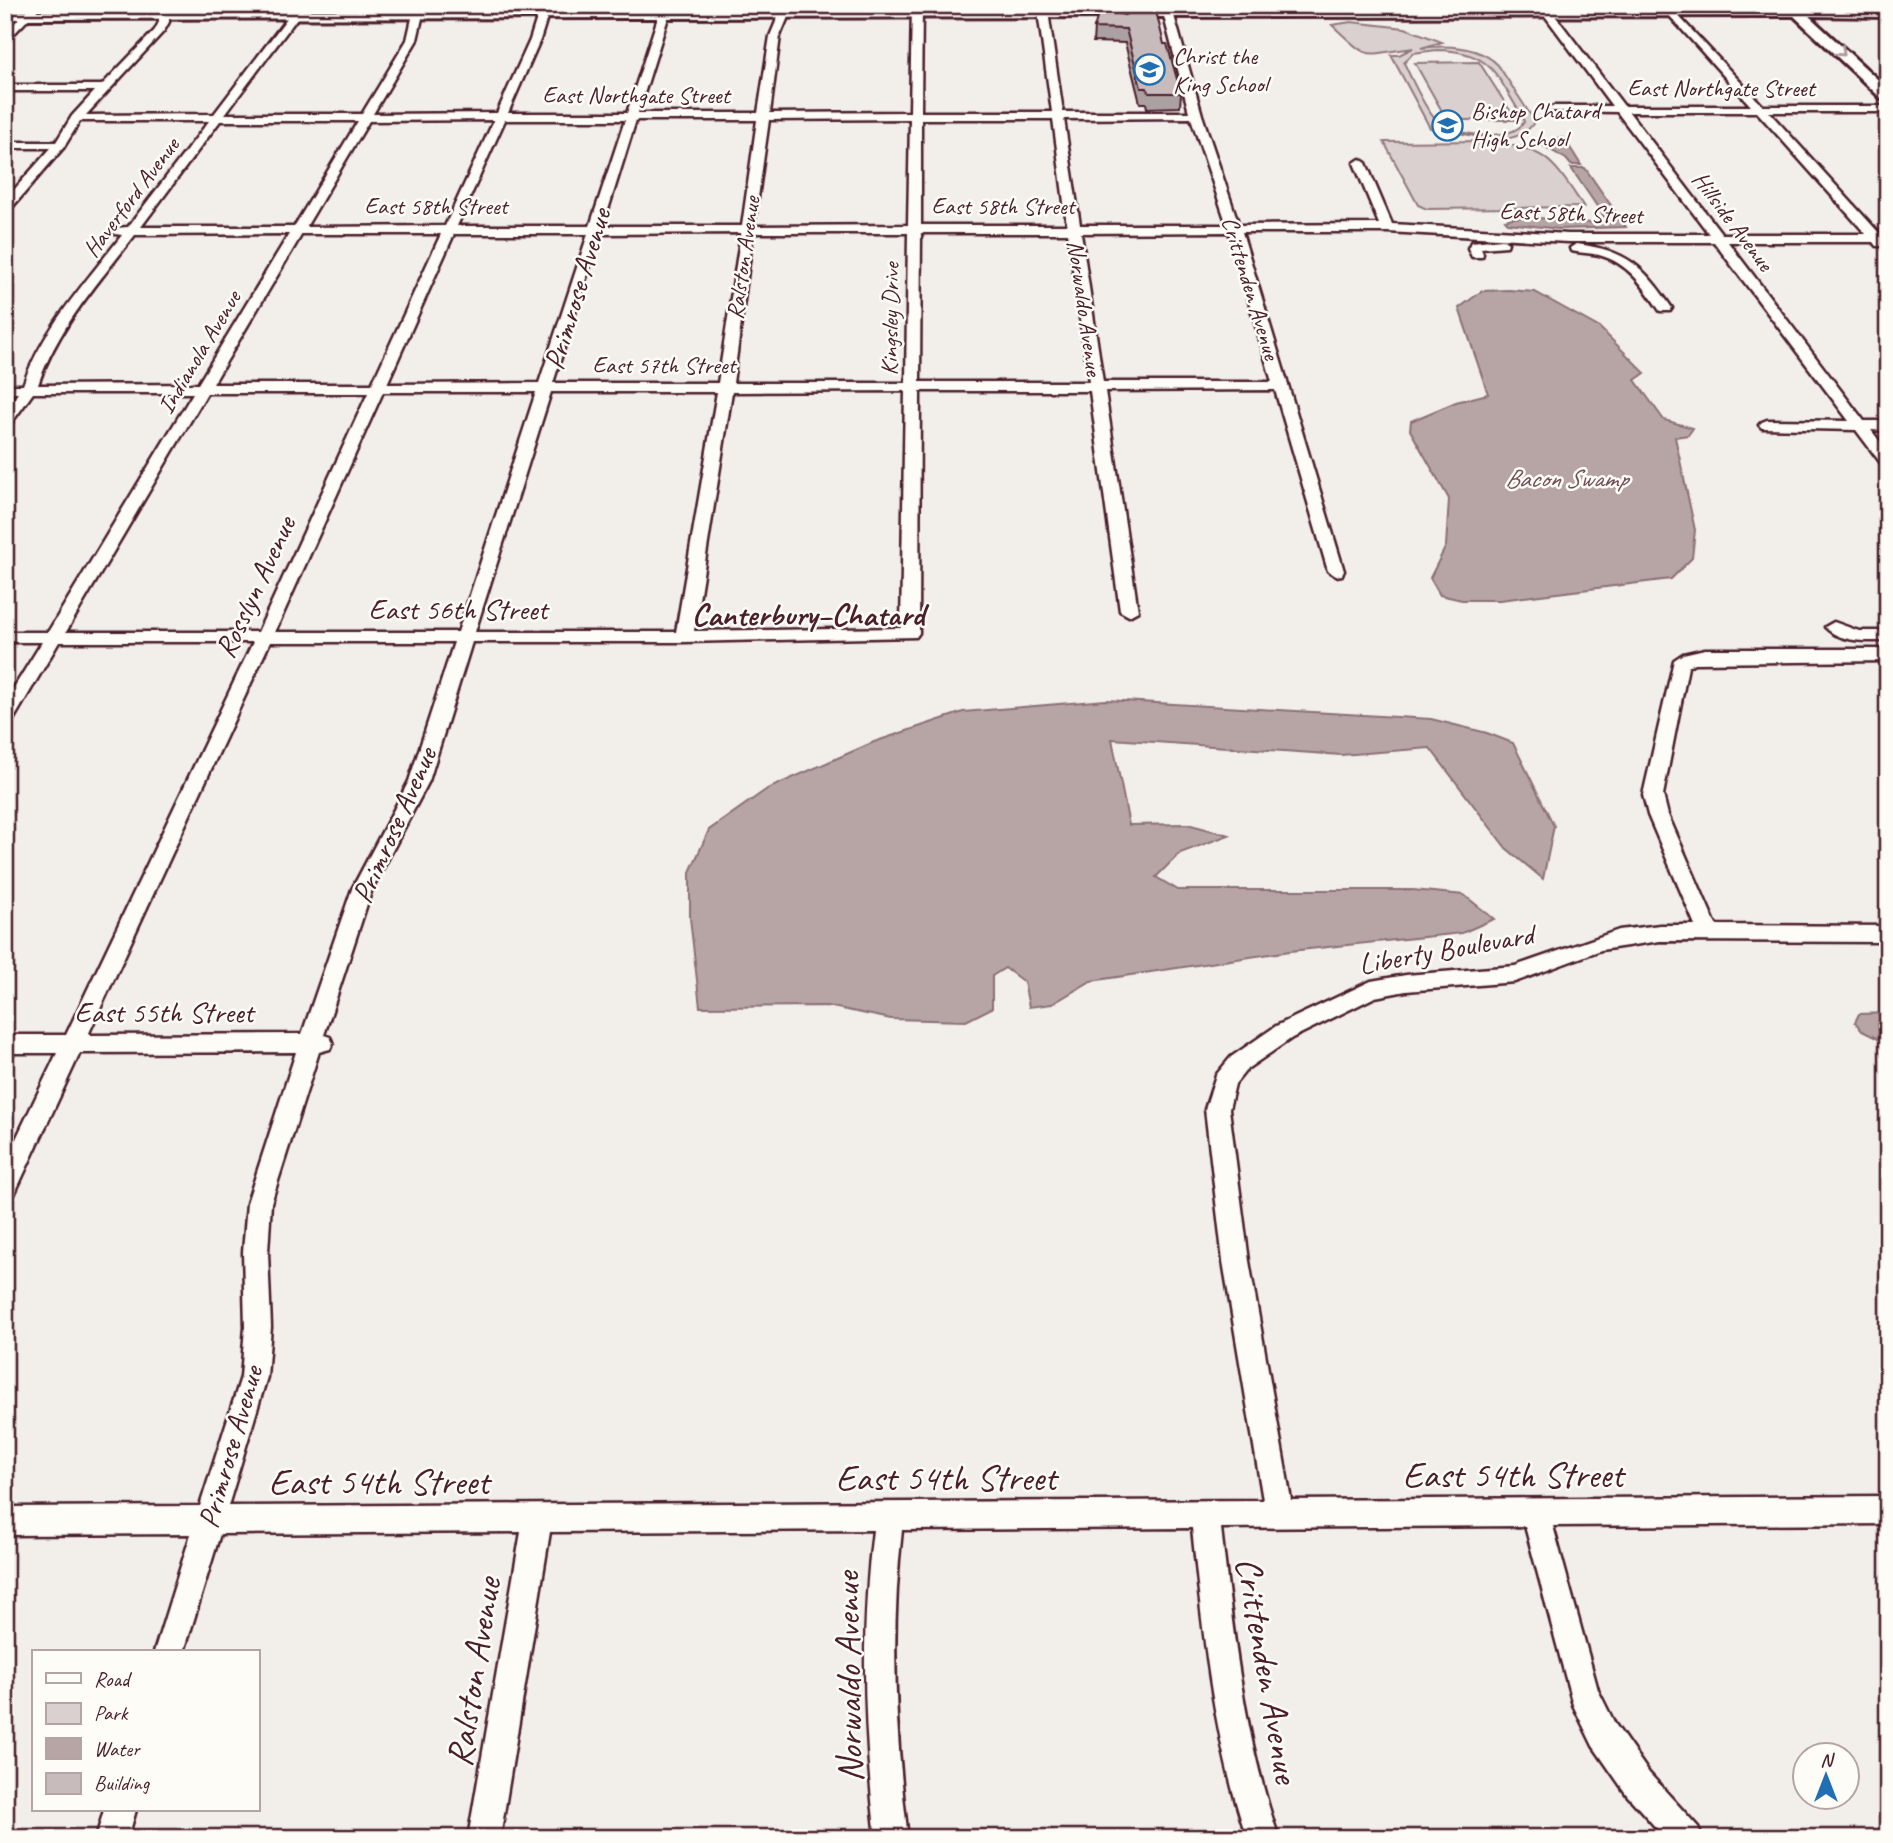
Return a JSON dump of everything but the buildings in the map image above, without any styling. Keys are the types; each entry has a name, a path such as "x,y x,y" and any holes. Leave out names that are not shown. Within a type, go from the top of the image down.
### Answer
{"main road":[{"path":"1803,9 1888,79"},
{"path":"1803,9 1888,97"},
{"path":"5,15 164,10 1888,10"}],"street":[{"path":"5,40 37,5"},
{"name":"Hillside Avenue","path":"1545,8 1888,463"},
{"name":"Ralston Avenue","path":"684,637 725,388 775,36 787,9"},
{"name":"Kingsley Drive","path":"911,633 917,9"},
{"name":"Norwaldo Avenue","path":"1042,9 1129,611"},
{"name":"Crittenden Avenue","path":"1167,9 1196,115 1234,228 1336,571"},
{"path":"5,208 60,145 76,118 102,88 154,37 164,22 164,10"},
{"name":"Haverford Avenue","path":"5,422 29,389 52,336 125,231 218,117 299,10"},
{"name":"Indianola Avenue","path":"5,718 412,40 421,10"},
{"name":"Rosslyn Avenue","path":"5,1188 264,637 501,117 536,37 544,10"},
{"name":"Primrose Avenue","path":"170,1650 256,1367 255,1227 258,1202 316,1043 362,889 419,782 665,10"},
{"path":"1675,11 1761,109 1882,238 1888,250"},
{"path":"5,89 102,88"},
{"name":"East Northgate Street","path":"1554,109 1888,109"},
{"name":"East Northgate Street","path":"76,118 1196,115"},
{"path":"5,145 60,145"},
{"path":"1360,163 1387,228"},
{"name":"East 58th Street","path":"125,231 746,227 1387,228 1570,243 1882,238"},
{"path":"1477,254 1475,246 1490,243 1570,243 1633,265 1665,308"},
{"name":"East 57th Street","path":"5,389 1281,386"},
{"path":"1768,425 1888,426"},
{"path":"1834,627 1857,636 1888,636"},
{"name":"East 56th Street","path":"5,637 684,637 911,633"},
{"path":"1709,934 1658,815 1653,795 1680,664 1689,658 1705,655 1888,655"},
{"name":"Liberty Boulevard","path":"1279,1514 1236,1261 1223,1167 1218,1103 1220,1090 1228,1076 1246,1058 1284,1032 1371,989 1406,983 1515,974 1619,938 1661,933 1888,934"},
{"name":"East 55th Street","path":"5,1044 316,1043"},
{"name":"East 54th Street","path":"5,1521 1888,1510"},
{"path":"1536,1512 1545,1554 1589,1704 1604,1735 1638,1784 1687,1838"},
{"name":"Crittenden Avenue","path":"1205,1514 1230,1723 1240,1767 1263,1838"},
{"name":"Norwaldo Avenue","path":"889,1516 884,1546 881,1671 884,1759 892,1838"},
{"name":"Ralston Avenue","path":"484,1838 538,1518"},
{"path":"112,1838 119,1812"}],"green space":[{"path":"1351,22 1405,28 1442,42 1421,48 1462,48 1481,54 1498,65 1532,117 1533,124 1523,133 1511,138 1497,139 1430,128 1391,55 1399,55 1413,48 1368,53 1354,45 1332,25","holes":["1455,51 1481,61 1498,77 1522,116 1524,122 1517,129 1495,135 1468,133 1445,126 1432,116 1404,63 1413,53"]},
{"path":"1479,62 1516,120 1447,120 1415,63"},
{"path":"1489,141 1525,148 1547,159 1584,207 1427,209 1418,205 1384,142"}],"water":[{"path":"1555,138 1564,138 1581,165 1571,165 1566,159 1540,144"},
{"path":"1571,168 1585,168 1626,227 1559,229 1508,223 1505,220 1527,217 1581,223 1607,221"},
{"name":"Bacon Swamp","path":"1482,291 1535,292 1600,328 1645,373 1635,380 1664,420 1693,428 1688,435 1675,437 1695,530 1692,558 1671,579 1500,600 1462,600 1440,595 1430,578 1446,546 1449,499 1410,430 1411,421 1456,402 1488,394 1459,308"},
{"path":"1106,700 1431,719 1487,733 1513,743 1554,826 1543,879 1506,848 1430,748 1341,755 1112,739 1129,825 1187,824 1229,835 1180,853 1156,877 1178,890 1413,890 1464,895 1494,919 1462,933 1290,951 1091,981 1052,1004 1029,1007 1024,982 1005,968 992,976 992,1008 966,1021 891,1019 827,1006 700,1007 690,918 690,872 709,830 767,789 874,742 963,712"},
{"path":"1888,1013 1888,1044 1862,1031 1855,1022 1859,1014"}],"place":[{"name":"Christ the King School","path":"1150,70"},
{"name":"Bishop Chatard High School","path":"1448,125"}],"district":[{"name":"Canterbury–Chatard","path":"808,614"}]}
